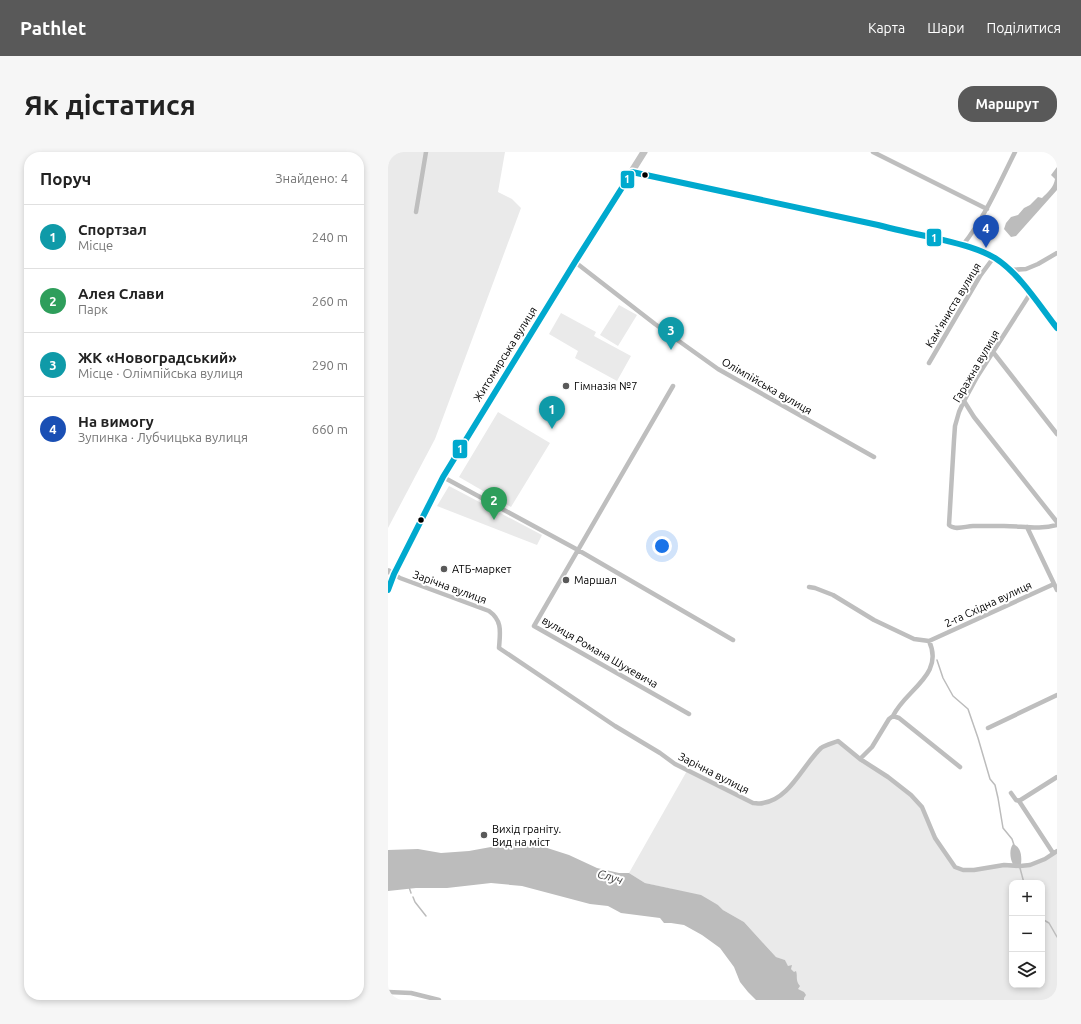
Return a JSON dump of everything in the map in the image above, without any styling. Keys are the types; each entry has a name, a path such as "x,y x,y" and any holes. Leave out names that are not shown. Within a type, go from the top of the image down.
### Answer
{"main road":[{"name":"Житомирська вулиця","path":"388,590 391,573 443,477 574,262 644,152"}],"street":[{"path":"416,212 426,152"},
{"path":"873,152 986,209"},
{"path":"963,245 974,231 1015,152"},
{"path":"632,172 738,194 963,245 985,252 994,257 1010,270 1057,328"},
{"path":"1010,270 1026,269 1057,253"},
{"name":"Кам'яниста вулиця","path":"929,363 980,276 994,257"},
{"name":"Олімпійська вулиця","path":"574,262 655,324 718,369 874,457"},
{"name":"Гаражна вулиця","path":"1028,527 972,526 952,528 949,526 955,426 959,412 977,378 1030,294"},
{"path":"993,352 1057,434"},
{"name":"вулиця Романа Шухевича","path":"673,386 534,626 689,714"},
{"path":"964,401 974,417 1057,522"},
{"path":"443,477 578,550 733,640"},
{"path":"1057,525 1028,527 1057,590"},
{"name":"Зарічна вулиця","path":"391,573 400,578 489,611 497,618 500,635 499,648 615,726 670,760 754,803 771,801 781,795 822,747 838,741 860,759 911,795 922,807 935,838 955,867 963,870 974,870 1004,864 1020,866 1030,865 1055,852"},
{"name":"2-га Східна вулиця","path":"929,641 1054,584"},
{"path":"809,587 833,595 874,620 914,639 929,641 932,648 934,658 926,676 896,709 893,716 889,719 872,747 860,759"},
{"path":"988,728 1057,695"},
{"path":"893,716 899,718 960,768"},
{"path":"1019,802 1057,777"},
{"path":"1011,793 1055,852"},
{"path":"388,992 411,993 438,1000"}],"shaded area":[{"path":"388,152 505,152 498,192 512,199 521,208 435,439 388,528"},
{"path":"619,305 637,315 618,346 600,335"},
{"path":"561,313 596,332 594,336 631,356 617,381 575,358 578,351 549,334"},
{"path":"498,412 550,443 511,507 459,477"},
{"path":"449,486 542,535 537,545 437,506"},
{"path":"838,741 888,777 922,807 949,860 963,870 1004,865 1030,865 1057,851 1057,1000 804,1000 798,989 796,976 785,960 776,957 744,922 723,910 718,905 672,889 645,883 629,873 688,769 753,803 762,803 781,795 822,747"}],"water":[{"path":"1057,167 1057,190 1016,236 1011,237 1004,229 1006,223 1011,217 1018,215 1038,197 1042,198 1053,184 1055,179 1051,175"},
{"name":"Случ","path":"513,843 541,846 569,855 597,868 619,873 629,873 645,883 701,895 744,922 776,957 785,960 788,966 792,965 791,969 794,972 796,971 798,984 800,986 798,989 806,995 804,1000 756,1000 740,982 734,967 720,948 702,935 684,925 664,923 660,918 621,913 608,906 590,904 522,886 491,883 447,888 416,888 388,891 388,850 418,849 441,853 469,851"},
{"path":"1013,844 1018,847 1020,852 1021,864 1013,864 1012,862 1010,851"}],"waterway":[{"path":"937,660 943,678 953,696 968,709 990,779 995,785 1003,828 1012,839 1014,845"},
{"path":"1020,868 1023,880"},
{"path":"409,887 411,893"},
{"path":"413,897 426,916"},
{"path":"1045,921 1049,923 1057,937"}],"transit line":[{"name":"1","path":"388,590 394,574 443,477 632,172 878,225 973,248 995,258 1013,272 1029,290 1057,328"}],"place":[{"name":"На вимогу","path":"986,248"},
{"name":"ЖК «Новоградський»","path":"671,350"},
{"name":"Гімназія №7","path":"566,386"},
{"name":"Спортзал","path":"552,429"},
{"name":"Алея Слави","path":"494,520"},
{"name":"АТБ-маркет","path":"444,569"},
{"name":"Маршал","path":"566,580"},
{"name":"Вихід граніту. Вид на міст","path":"484,835"}]}
